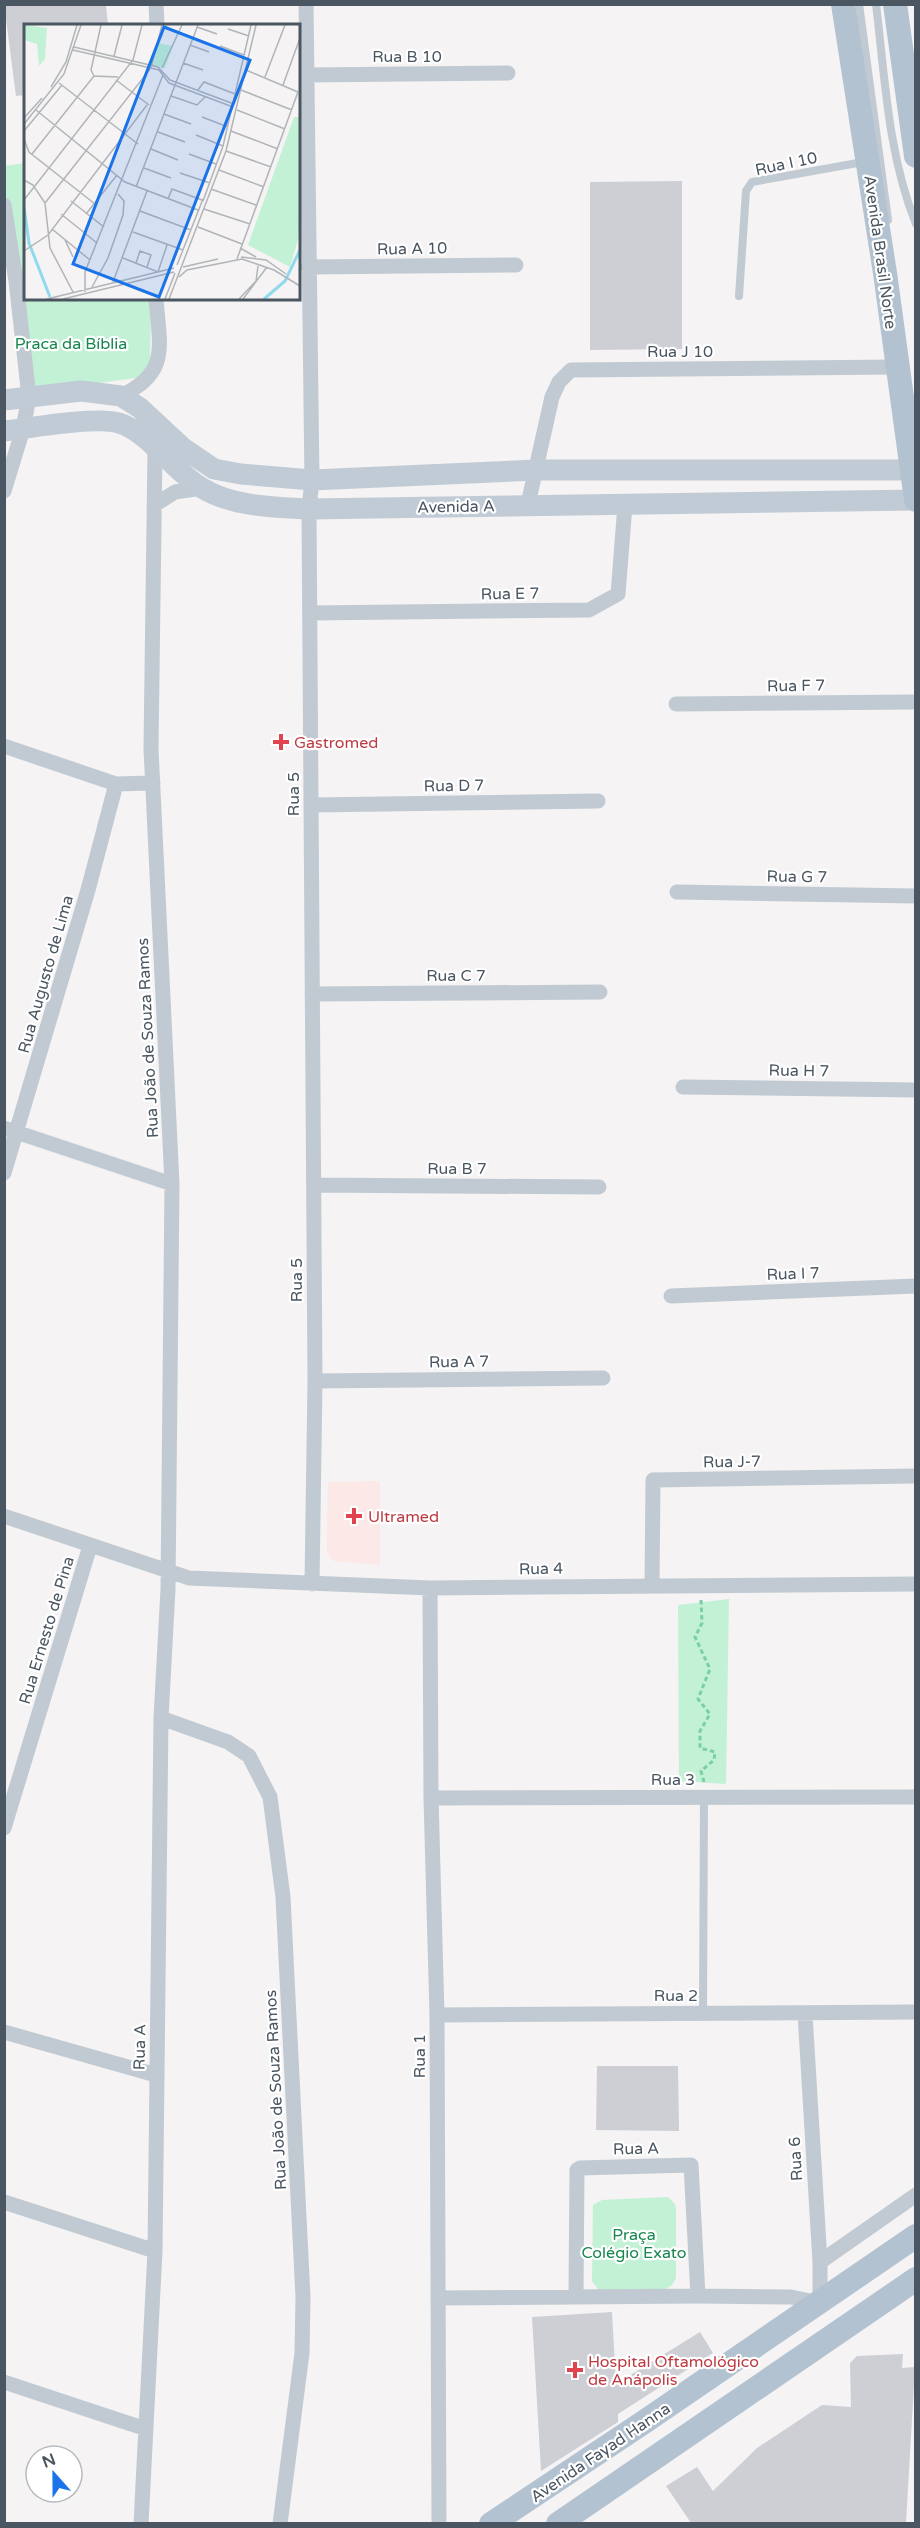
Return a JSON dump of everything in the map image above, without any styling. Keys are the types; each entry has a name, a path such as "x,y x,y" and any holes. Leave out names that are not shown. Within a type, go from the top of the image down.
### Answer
{"main road":[{"name":"Avenida Brasil Norte","path":"843,4 914,470 915,500"},
{"path":"895,4 912,107 915,156"},
{"name":"Avenida Fayad Hanna","path":"491,2523 568,2474 915,2236"},
{"path":"558,2523 915,2279"},
{"path":"568,2474 588,2503"}],"street":[{"path":"156,4 157,24"},
{"name":"Rua 5","path":"306,4 312,480 309,509 315,1381 312,1584"},
{"name":"Rua B 10","path":"306,75 508,73"},
{"path":"4,205 16,281 29,397 14,430 4,491"},
{"name":"Rua A 10","path":"308,267 516,265"},
{"path":"121,396 143,382 158,365 160,349 156,300"},
{"name":"Rua J 10","path":"536,470 552,398 559,382 571,370 898,367"},
{"name":"Avenida A","path":"4,400 81,391 121,396 140,408 183,448 214,470 312,480 536,470 914,470"},
{"name":"Avenida A","path":"14,430 103,420 120,423 202,488 250,505 309,509 915,500"},
{"name":"Rua João de Souza Ramos","path":"155,449 151,749 172,1184 168,1571"},
{"path":"528,504 536,470"},
{"path":"156,504 175,492 202,488"},
{"name":"Rua E 7","path":"310,613 589,610 618,594 625,505"},
{"name":"Rua F 7","path":"676,704 915,702"},
{"path":"4,746 116,784 153,783"},
{"name":"Rua Augusto de Lima","path":"4,1173 11,1130 116,784"},
{"name":"Rua D 7","path":"311,805 598,801"},
{"name":"Rua G 7","path":"677,892 915,896"},
{"name":"Rua C 7","path":"312,994 600,992"},
{"name":"Rua H 7","path":"683,1087 915,1090"},
{"path":"11,1130 172,1184"},
{"name":"Rua B 7","path":"314,1185 599,1187"},
{"name":"Rua I 7","path":"671,1296 915,1286"},
{"name":"Rua A 7","path":"315,1381 603,1378"},
{"name":"Rua J-7","path":"652,1585 653,1480 915,1476"},
{"name":"Rua 4","path":"4,1516 189,1578 430,1588 915,1584"},
{"name":"Rua Ernesto de Pina","path":"4,1828 90,1546"},
{"name":"Rua A","path":"141,2523 155,2251 161,1718 168,1571"},
{"name":"Rua 1","path":"430,1588 431,1798 437,2015 439,2523"},
{"name":"Rua João de Souza Ramos","path":"161,1718 228,1742 249,1756 270,1797 284,1897 303,2297 302,2353 280,2523"},
{"name":"Rua 3","path":"431,1798 705,1792 915,1797"},
{"name":"Rua 2","path":"437,2015 915,2012"},
{"name":"Rua 6","path":"805,2013 820,2262 820,2303"},
{"path":"4,2032 156,2075"},
{"name":"Rua A","path":"576,2295 577,2170 580,2168 691,2165 698,2295"},
{"path":"820,2262 915,2195"},
{"path":"4,2202 155,2251"},
{"path":"438,2298 698,2295 791,2297 820,2303"},
{"path":"4,2382 146,2429"}],"lane":[{"path":"859,4 887,207 885,273"},
{"path":"876,4 894,150 915,224"},
{"name":"Rua I 10","path":"739,296 746,191 752,182 868,161"},
{"path":"703,2013 705,1792"}],"path":[{"path":"701,1598 702,1623 695,1637 710,1669 698,1700 710,1714 700,1731 700,1748 715,1752 714,1760 701,1771 705,1792"}],"shaded area":[{"name":"Ultramed","path":"380,1481 380,1565 334,1561 328,1555 327,1549 328,1482"}],"green space":[{"name":"Praca da Bíblia","path":"24,163 24,300 151,300 150,376 34,392 5,189 4,166"},
{"path":"729,1599 726,1784 679,1781 678,1605"},
{"name":"Praça Colégio Exato","path":"668,2197 676,2208 676,2278 673,2284 663,2291 600,2292 592,2281 593,2205 602,2200"}],"building":[{"path":"4,4 106,4 108,24 24,24 24,95 16,96"},
{"path":"682,181 682,349 590,350 590,182"},
{"path":"597,2066 678,2066 679,2131 596,2130"},
{"name":"Hospital Oftamológico de Anápolis","path":"612,2312 616,2384 700,2332 713,2353 618,2414 618,2422 541,2471 532,2317"},
{"path":"903,2354 902,2368 915,2367 906,2523 691,2523 666,2486 697,2467 713,2491 757,2448 822,2405 851,2407 850,2363 857,2356"}],"place":[{"name":"Gastromed","path":"281,742"},
{"name":"Ultramed","path":"354,1516"},
{"name":"Hospital Oftamológico de Anápolis","path":"575,2370"}]}
